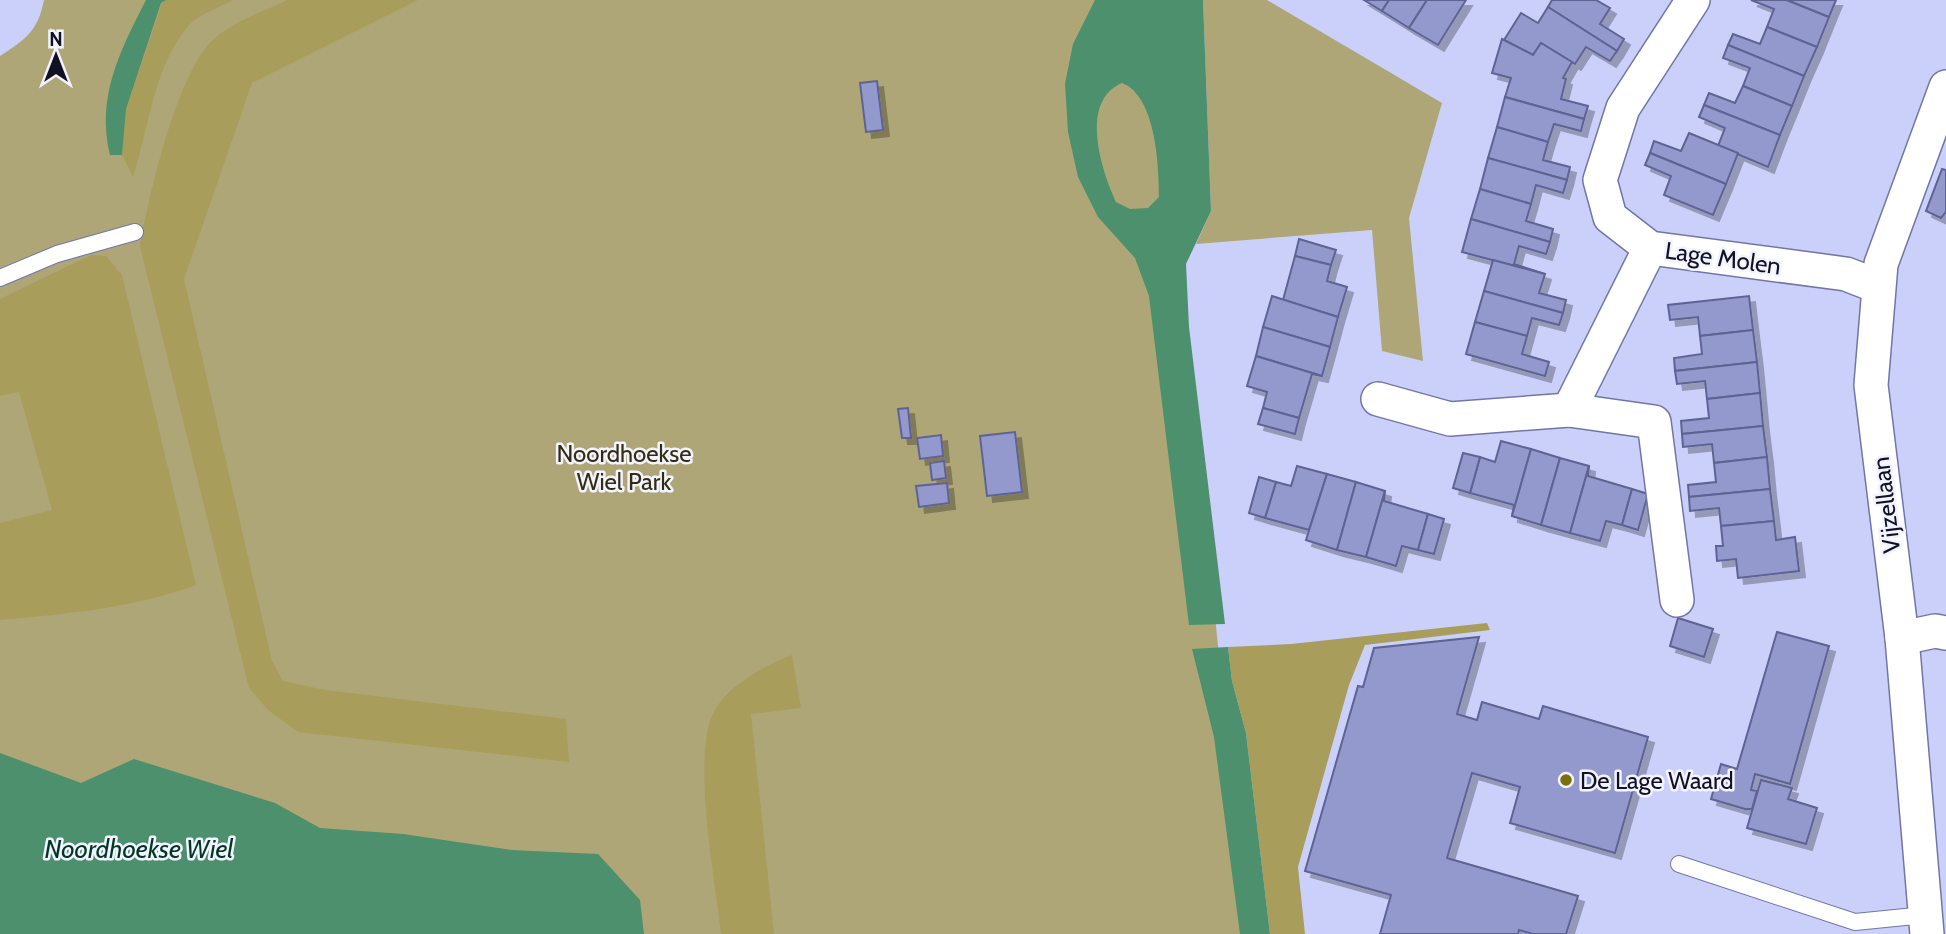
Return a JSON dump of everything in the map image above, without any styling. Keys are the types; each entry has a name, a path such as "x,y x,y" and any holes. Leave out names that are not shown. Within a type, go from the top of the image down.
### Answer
{"street":[{"name":"Lage Molen","path":"1693,0 1623,108 1600,180 1609,217 1650,248 1846,274 1877,286"},
{"name":"Vijzellaan","path":"1926,924 1902,638 1871,385 1877,286 1881,264 1944,96"},
{"path":"1569,410 1650,248"},
{"path":"1378,399 1450,419 1569,410 1654,422 1677,600"},
{"path":"1902,638 1934,631 1946,633"}],"lane":[{"path":"0,278 57,254 135,232"},
{"path":"1679,864 1855,922 1926,924"}],"green space":[{"name":"Noordhoekse Wiel Park","path":"44,0 1153,0 1247,934 0,934 0,56 30,33"},
{"path":"1203,0 1267,0 1442,103 1409,218 1423,361 1382,351 1372,230 1196,244 1211,211"}],"shaded area":[{"path":"166,0 233,0 194,20 178,40 160,77 133,177 122,155 126,109 162,3"},
{"path":"287,0 418,0 252,83 184,279 272,661 283,681 325,690 566,719 569,762 298,732 268,710 249,688 140,246 167,135 177,104 202,53 216,37 232,26"},
{"path":"91,255 106,256 122,275 196,585 124,605 0,620 0,523 52,510 19,392 0,396 0,299"},
{"path":"1487,623 1490,630 1365,645 1349,685 1298,867 1305,934 1270,934 1246,733 1232,681 1228,647 1291,644"},
{"path":"792,655 801,708 751,714 774,934 721,934 707,819 705,756 708,730 715,710 729,692 759,670"}],"water":[{"path":"146,0 166,0 161,3 126,109 122,155 110,155 106,134 108,94 119,56"},
{"path":"1095,0 1203,0 1211,211 1186,264 1189,327 1225,624 1189,625 1149,296 1135,258 1098,217 1078,177 1068,132 1065,84 1073,44","holes":["1122,83 1133,90 1149,117 1153,133 1159,197 1148,208 1130,209 1116,202 1110,188 1100,155 1097,120 1101,105 1109,92"]},
{"path":"1228,647 1232,681 1246,733 1270,934 1240,934 1214,737 1192,649"},
{"name":"Noordhoekse Wiel","path":"0,753 81,783 134,759 275,803 320,828 403,834 511,850 598,854 640,900 644,934 0,934"}],"building":[{"path":"1364,0 1389,0 1382,11"},
{"path":"1389,0 1427,0 1409,28 1382,11"},
{"path":"1427,0 1466,0 1438,45 1409,28"},
{"path":"1552,0 1596,0 1610,8 1600,24 1624,39 1617,51 1548,7"},
{"path":"1751,0 1787,0 1829,17 1817,47 1767,27 1774,9"},
{"path":"1787,0 1836,0 1829,17"},
{"path":"1548,7 1617,51 1610,61 1586,47 1575,64 1541,43 1533,55 1504,40 1521,13 1538,23"},
{"path":"1767,27 1817,47 1804,76 1728,45 1733,34 1760,44"},
{"path":"1502,39 1533,55 1541,43 1572,62 1563,78 1566,79 1561,99 1588,106 1584,119 1505,97 1511,78 1492,73"},
{"path":"1728,45 1804,76 1792,106 1743,86 1750,68 1723,58"},
{"path":"877,81 883,130 866,132 860,83"},
{"path":"1743,86 1792,106 1780,135 1704,105 1709,93 1735,103"},
{"path":"1505,97 1584,119 1581,131 1554,124 1548,142 1497,127"},
{"path":"1704,105 1780,135 1768,167 1718,146 1725,128 1699,117"},
{"path":"1497,127 1548,142 1543,160 1570,167 1567,180 1488,158"},
{"path":"1689,133 1738,153 1726,184 1650,153 1654,141 1681,151"},
{"path":"1650,153 1726,184 1713,215 1664,195 1671,176 1645,165"},
{"path":"1488,158 1567,180 1563,193 1536,185 1531,204 1480,189"},
{"path":"1942,169 1946,170 1946,212 1941,218 1926,211"},
{"path":"1480,189 1531,204 1526,221 1553,229 1550,242 1471,219"},
{"path":"1471,219 1550,242 1546,254 1519,246 1514,264 1545,274 1462,252"},
{"path":"1299,239 1336,250 1331,265 1295,256"},
{"path":"1295,256 1331,265 1327,281 1347,287 1338,317 1283,300"},
{"path":"1493,260 1545,274 1539,293 1566,300 1563,313 1484,291"},
{"path":"1484,291 1563,313 1559,325 1532,318 1527,336 1475,322"},
{"path":"1272,296 1338,317 1330,347 1263,327"},
{"path":"1749,296 1753,330 1700,336 1698,317 1670,320 1668,305"},
{"path":"1475,322 1527,336 1522,354 1549,362 1545,376 1466,354"},
{"path":"1263,327 1330,347 1322,376 1256,356"},
{"path":"1753,330 1757,362 1675,371 1674,358 1702,354 1700,336"},
{"path":"1256,356 1322,376 1312,374 1299,418 1263,408 1267,392 1247,386"},
{"path":"1757,362 1760,393 1707,399 1705,381 1677,384 1675,371"},
{"path":"1760,393 1763,426 1682,434 1681,421 1709,418 1707,399"},
{"path":"908,408 911,438 902,438 898,409"},
{"path":"1263,408 1299,418 1295,434 1258,424"},
{"path":"1763,426 1767,457 1714,463 1712,444 1683,447 1682,434"},
{"path":"1015,432 1022,492 987,496 980,436"},
{"path":"941,435 943,456 920,459 917,438"},
{"path":"1501,441 1531,449 1512,516 1514,505 1470,493 1480,457 1495,462"},
{"path":"1531,449 1560,458 1541,525 1512,516"},
{"path":"1463,453 1480,457 1470,493 1453,488"},
{"path":"1767,457 1770,489 1689,497 1688,485 1716,482 1714,463"},
{"path":"1560,458 1589,466 1570,533 1541,525"},
{"path":"944,461 946,478 932,480 930,463"},
{"path":"1297,466 1327,474 1309,530 1265,518 1276,482 1291,486"},
{"path":"1589,466 1588,476 1632,489 1622,525 1606,521 1600,541 1570,533"},
{"path":"1327,474 1356,482 1337,550 1306,540"},
{"path":"1259,477 1276,482 1265,518 1249,513"},
{"path":"1356,482 1385,491 1366,557 1337,550"},
{"path":"947,483 949,503 919,507 916,486"},
{"path":"1632,489 1648,494 1638,530 1622,525"},
{"path":"1770,489 1774,521 1721,526 1719,508 1690,511 1689,497"},
{"path":"1385,491 1384,501 1428,514 1418,550 1402,546 1396,566 1366,557"},
{"path":"1428,514 1444,519 1434,554 1418,550"},
{"path":"1774,521 1776,540 1795,537 1799,571 1738,578 1736,559 1717,561 1716,546 1723,546 1721,526"},
{"path":"1678,618 1713,629 1704,657 1670,646"},
{"path":"1777,632 1829,646 1790,784 1755,774 1751,790 1757,791 1752,809 1745,809 1711,799 1721,764 1737,769"},
{"name":"De Lage Waard","path":"1479,637 1457,714 1477,720 1482,702 1539,719 1543,706 1648,737 1615,853 1510,823 1520,787 1472,773 1447,858 1578,896 1566,934 1533,934 1519,930 1518,934 1380,934 1391,895 1305,871 1358,686 1363,687 1374,648"},
{"path":"1761,780 1792,788 1788,799 1817,808 1806,844 1747,828"}],"place":[{"name":"De Lage Waard","path":"1566,780"}]}
